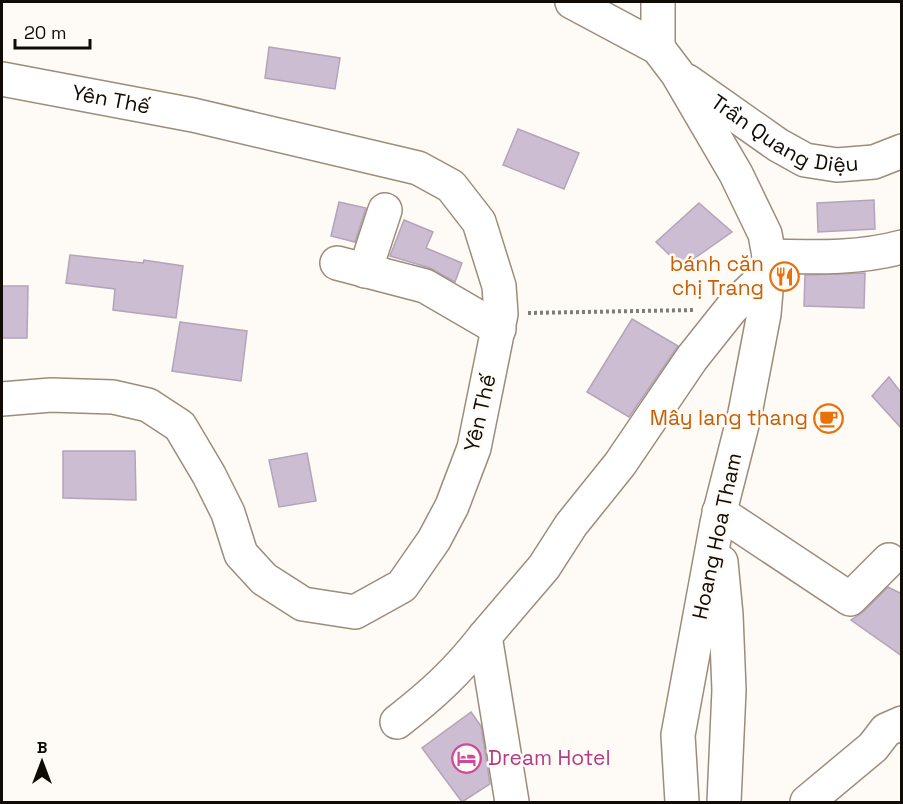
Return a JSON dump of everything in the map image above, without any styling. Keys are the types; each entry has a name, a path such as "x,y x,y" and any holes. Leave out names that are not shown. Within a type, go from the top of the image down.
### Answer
{"street":[{"name":"Trần Quang Diệu","path":"572,2 667,61 756,130 805,160 846,165 874,162 902,151"},
{"path":"658,2 667,61"},
{"name":"Hoang Hoa Tham","path":"667,61 736,174 765,234 768,265 764,315 747,402 718,518 678,735 682,802"},
{"name":"Yên Thế","path":"2,78 193,115 418,168 451,186 479,222 500,286 500,322 474,448 453,506 434,540 402,586 355,612 303,604 264,579 242,554 228,513 180,426 148,405 113,397 51,395 2,399"},
{"path":"385,210 351,267 425,286 500,322"},
{"path":"397,722 432,695 454,674 544,567 571,525 620,464 692,358 768,265 873,254 901,248"},
{"path":"718,518 850,599 889,560"},
{"path":"718,518 729,690 724,802"},
{"path":"485,636 512,802"},
{"path":"807,802 873,747 886,730 902,723"}],"path":[{"path":"500,322 731,309"}],"building":[{"path":"269,47 340,58 335,89 265,78"},
{"path":"518,129 579,153 564,189 503,165"},
{"path":"874,200 875,229 818,232 817,203"},
{"path":"339,202 366,208 355,242 331,236"},
{"path":"699,203 732,232 682,267 656,242"},
{"path":"404,220 433,232 426,248 462,263 455,282 430,268 390,256"},
{"path":"70,255 143,263 144,260 183,266 176,318 113,310 115,289 66,283"},
{"path":"865,273 864,308 804,306 805,275"},
{"path":"2,286 28,286 27,338 2,338"},
{"path":"632,319 678,346 629,417 587,392"},
{"path":"180,322 247,331 241,381 172,371"},
{"path":"889,377 902,394 902,429 872,396"},
{"path":"63,451 135,451 136,500 63,498"},
{"path":"307,453 316,501 279,507 269,460"},
{"path":"888,587 902,594 902,656 851,620 863,612"},
{"name":"Dream Hotel","path":"471,712 481,726 490,784 462,802 422,748"}],"place":[{"name":"bánh căn chị Trang","path":"785,276"},
{"name":"Mây lang thang","path":"829,418"},
{"name":"Dream Hotel","path":"467,758"}]}
